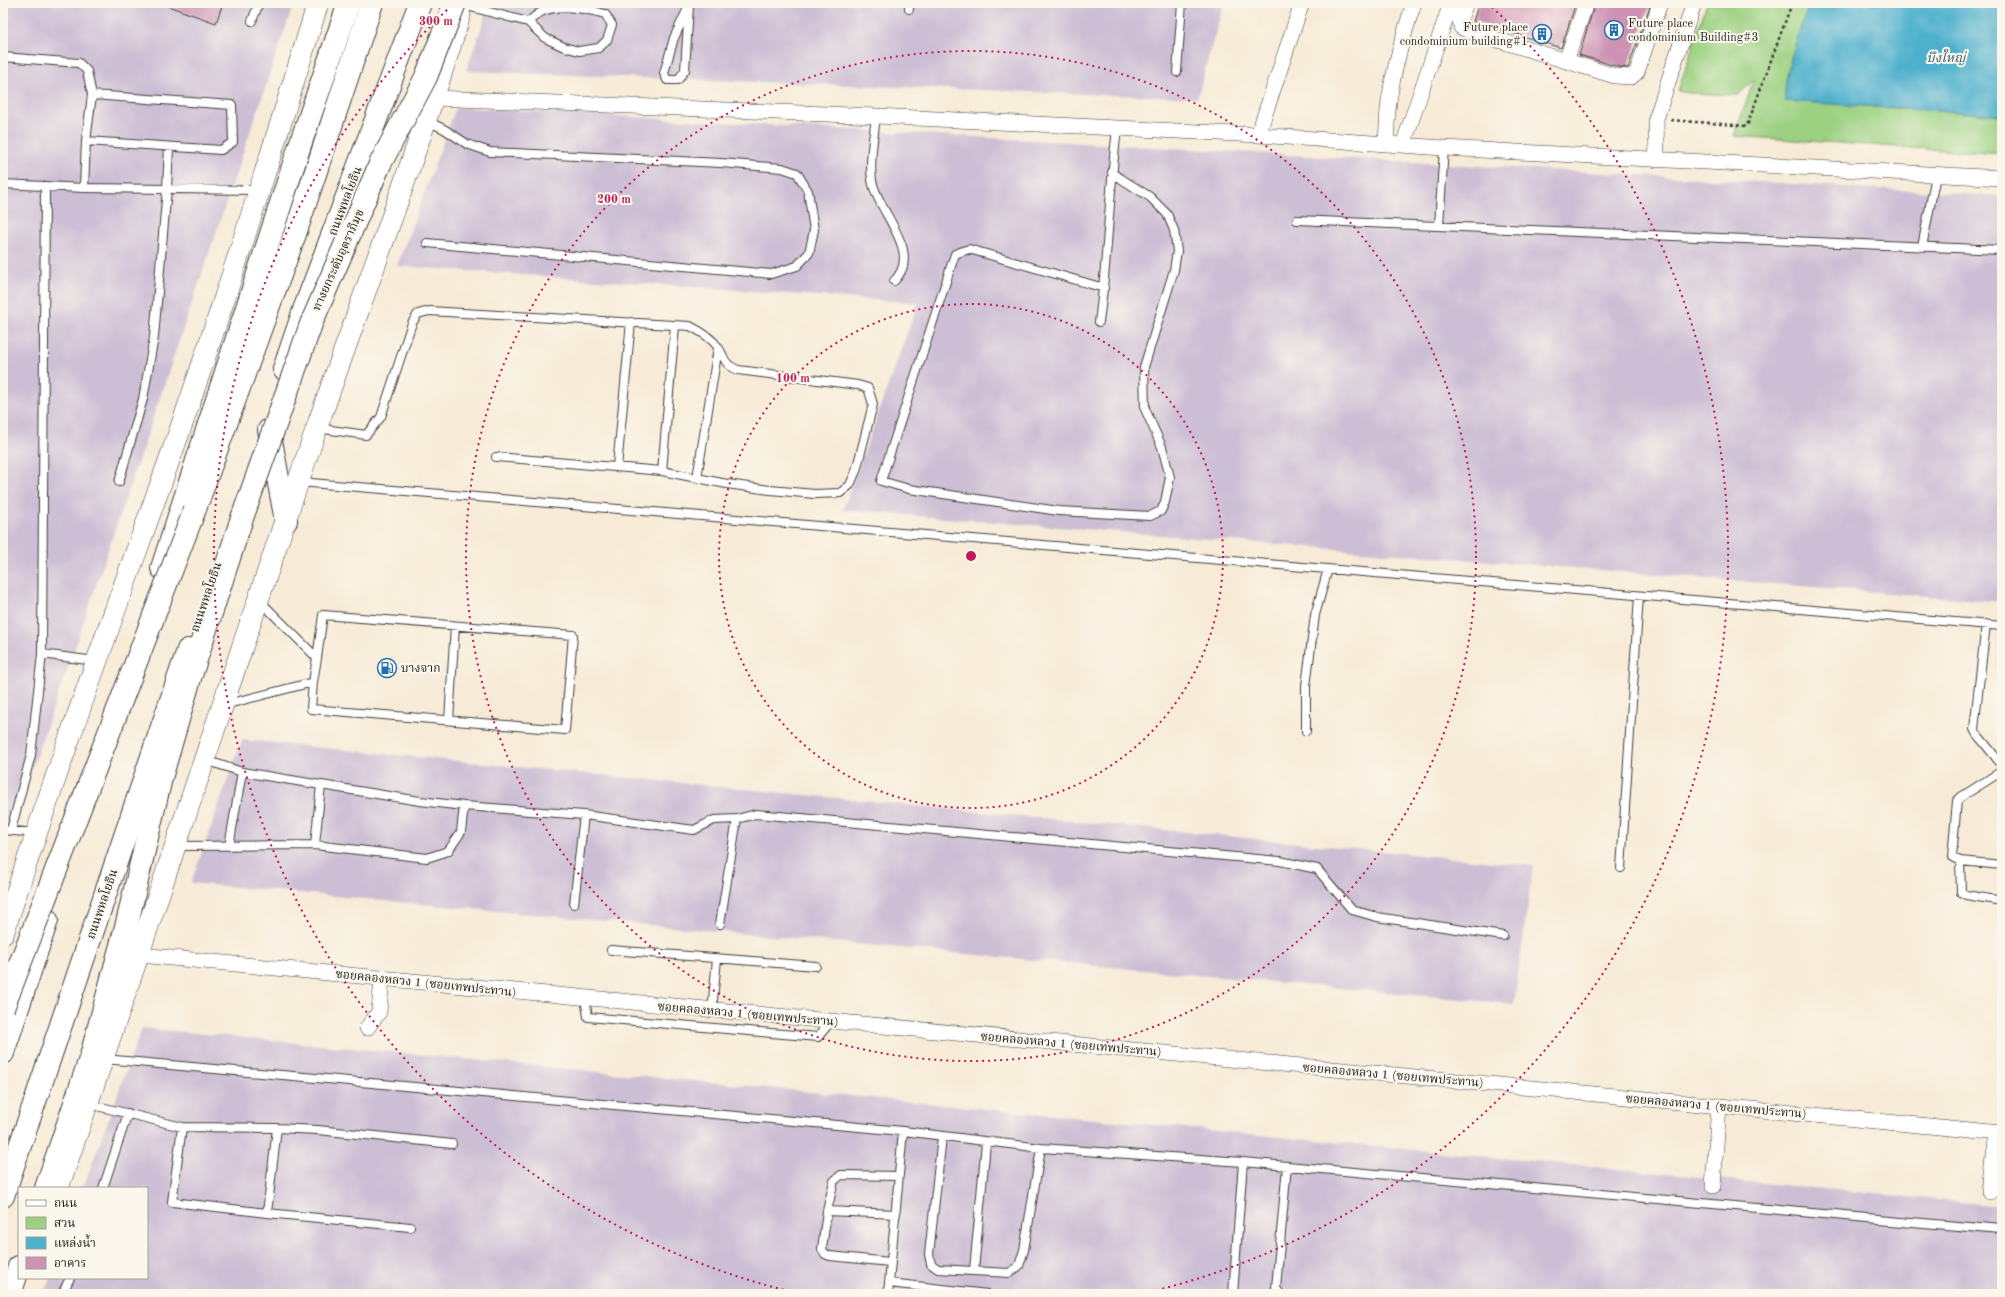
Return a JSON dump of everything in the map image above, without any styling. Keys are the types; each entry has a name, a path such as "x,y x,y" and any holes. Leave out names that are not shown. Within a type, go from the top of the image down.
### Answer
{"highway":[{"path":"3,1053 298,149 349,3"},
{"path":"3,1008 195,509 295,234 372,3"},
{"name":"ถนนพหลโยธิน","path":"3,1196 304,310 420,3"},
{"name":"ทางยกระดับอุตราภิมุข","path":"46,1187 91,1056 128,919 161,778 191,675 240,524 311,324 380,164 426,77 460,4"},
{"path":"267,419 286,521"},
{"path":"20,1279 20,1290"}],"main road":[{"path":"3,934 36,833 96,661 180,429 261,190 318,3"},
{"path":"58,1187 140,955 317,428 427,121 460,4"}],"street":[{"path":"1258,135 1302,3"},
{"path":"1386,144 1394,68 1414,3"},
{"path":"1403,145 1451,3"},
{"path":"1466,3 1460,19 1461,27 1615,76 1631,77 1637,72 1660,3"},
{"path":"1566,61 1586,3"},
{"path":"1657,160 1656,119 1694,3"},
{"path":"434,98 876,116 1258,135 1444,148 2002,178"},
{"name":"ซอยคลองหลวง 1 (ซอยเทพประทาน)","path":"140,955 2000,1133"},
{"path":"366,1028 379,1012 382,978"},
{"path":"1713,1186 1719,1106"},
{"path":"1990,1192 2000,1133"}],"lane":[{"path":"252,21 259,3"},
{"path":"1177,72 1182,3"},
{"path":"460,4 528,22 544,38 564,47 579,51 599,48 607,40 612,25 605,14 570,8 547,9 537,14 528,22"},
{"path":"690,4 685,70 678,80 667,80 664,73 674,38 690,4"},
{"path":"3,57 79,63 87,71 92,96 86,141 84,188"},
{"path":"86,141 221,150 233,142 232,105 92,96"},
{"path":"876,116 872,179 876,196 887,218 896,229 903,253 903,266 898,276 894,280"},
{"path":"427,121 444,129 467,144 490,152 721,163 782,168 797,173 808,191 814,230 809,253 797,266 771,274 427,243"},
{"path":"1099,322 1104,288 1112,173 1117,129"},
{"path":"119,482 143,399 154,337 167,188 168,147"},
{"path":"1439,226 1444,148"},
{"path":"1104,288 969,249 955,254 881,481 909,489 1059,512 1150,516 1161,511 1165,502 1170,478 1162,447 1145,409 1144,367 1174,270 1177,251 1174,230 1167,214 1150,197 1112,173"},
{"path":"1922,247 1936,175"},
{"path":"3,184 84,188 261,190"},
{"path":"36,833 7,830 31,755 42,654 45,187"},
{"path":"1297,220 2002,250"},
{"path":"317,428 366,435 381,418 412,323 418,314 429,310 690,326 706,334 718,347 728,366 738,370 858,385 868,388 873,404 856,471 850,485 840,492 815,494 770,490 727,484 662,471 496,457"},
{"path":"617,467 632,322"},
{"path":"662,471 675,326"},
{"path":"697,478 718,347"},
{"path":"299,482 2002,626"},
{"path":"1306,731 1306,686 1315,614 1328,568"},
{"path":"1621,868 1639,596"},
{"path":"259,600 317,658"},
{"path":"323,615 573,635 565,730 310,709 317,658 323,615"},
{"path":"1986,624 1974,729 2002,765"},
{"path":"449,720 455,626"},
{"path":"42,654 96,661"},
{"path":"224,705 313,682"},
{"path":"205,760 242,772 420,801 464,806 584,815 694,830 714,820 737,819 756,814 1280,861 1317,869 1352,910 1376,917 1503,936"},
{"path":"2002,771 1961,796 1957,801 1952,857 1960,861 2002,865"},
{"path":"229,846 242,772"},
{"path":"315,845 321,785"},
{"path":"176,846 315,845 427,858 448,850 461,832 464,806"},
{"path":"574,904 584,815"},
{"path":"720,924 737,819"},
{"path":"1960,861 1961,892 1966,895 2002,901"},
{"path":"612,950 816,966"},
{"path":"712,1010 717,959"},
{"path":"585,998 588,1017 818,1037 831,1022"},
{"path":"103,1059 904,1131 942,1137 1041,1148 1243,1162 2002,1230"},
{"path":"88,1103 182,1127 318,1130 452,1144"},
{"path":"103,1187 128,1113"},
{"path":"182,1127 172,1202 410,1227"},
{"path":"267,1213 277,1128"},
{"path":"888,1294 904,1131"},
{"path":"942,1137 929,1254 930,1264 938,1269 1009,1273 1019,1266 1024,1250 1041,1148"},
{"path":"974,1270 986,1142"},
{"path":"1233,1294 1243,1162"},
{"path":"1280,1294 1276,1288 1287,1166"},
{"path":"890,1262 830,1256 825,1254 822,1249 827,1211 834,1181 841,1175 899,1176"},
{"path":"827,1211 896,1214"},
{"path":"62,1294 70,1279"},
{"path":"889,1284 986,1294"}],"path":[{"path":"1656,119 1747,126 1792,3"}],"shaded area":[{"path":"3,3 294,3 77,641 3,849"},
{"path":"490,3 1224,3 1197,98 466,71"},
{"path":"456,107 2002,196 2002,602 843,510 918,303 397,266"},
{"path":"242,740 1533,866 1514,1004 191,883"},
{"path":"142,1028 2002,1206 2002,1294 44,1294 50,1279 148,1279 148,1187 83,1187"}],"green space":[{"path":"1707,3 2002,3 2002,154 1734,136 1754,80 1738,95 1687,93 1678,91"}],"water":[{"name":"บึงใหญ่","path":"1810,3 2002,3 2002,115 1785,101 1785,90 1789,65"}],"building":[{"path":"166,3 223,3 216,23 165,5"},
{"name":"Future place condominium building#1","path":"1479,3 1576,3 1561,48 1473,21"},
{"name":"Future place condominium Building#3","path":"1595,3 1651,3 1628,68 1619,67 1579,55"}],"place":[{"name":"Future place condominium Building#3","path":"1614,30"},
{"name":"Future place condominium building#1","path":"1542,34"},
{"name":"บางจาก","path":"387,668"}]}
